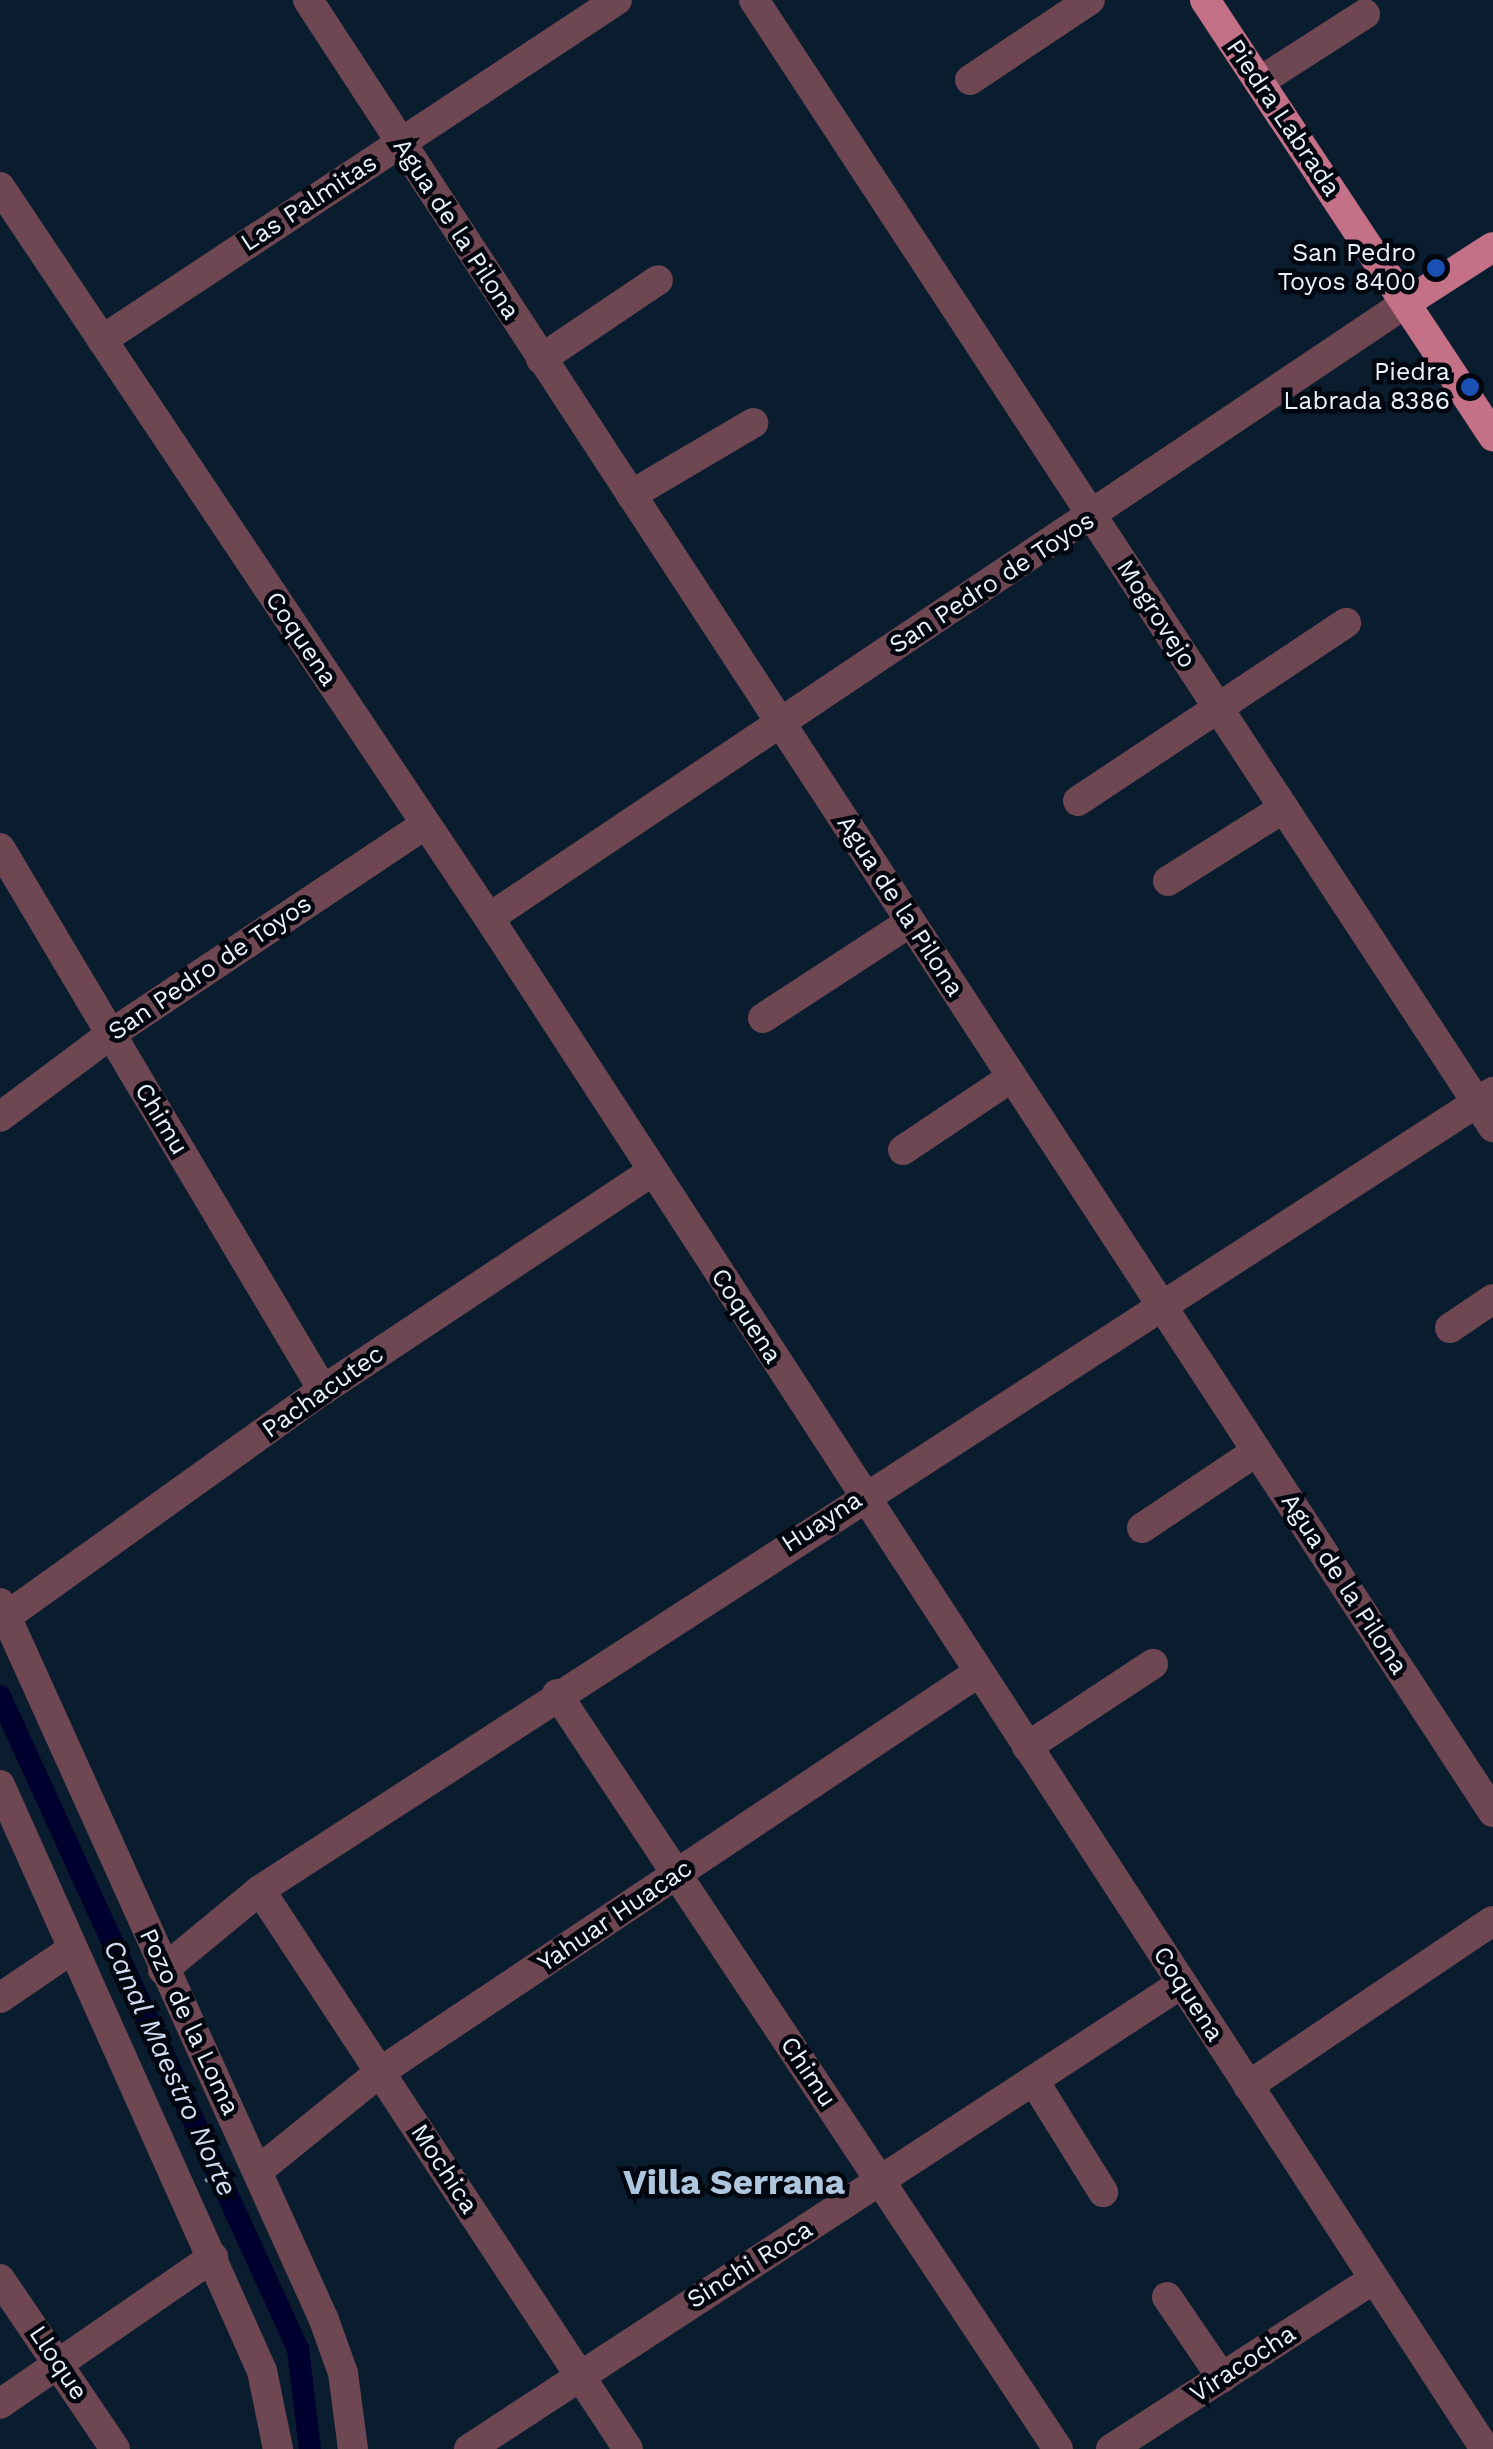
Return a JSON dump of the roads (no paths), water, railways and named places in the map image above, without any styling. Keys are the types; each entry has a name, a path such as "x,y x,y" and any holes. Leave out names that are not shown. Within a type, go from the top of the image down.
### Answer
{"main road":[{"name":"Piedra Labrada","path":"1206,0 1493,436"},
{"name":"San Pedro de Toyos","path":"1406,304 1493,247"}],"street":[{"name":"Agua de la Pilona","path":"308,0 1158,1306 1493,1812"},
{"name":"Las Palmitas","path":"102,340 617,0"},
{"name":"Mogrovejo","path":"754,0 1284,808 1488,1107"},
{"path":"970,80 1090,0"},
{"path":"1258,82 1364,14"},
{"name":"Coquena","path":"0,187 489,918 1485,2449"},
{"path":"542,359 658,280"},
{"name":"San Pedro de Toyos","path":"489,918 1406,304"},
{"path":"631,495 752,422"},
{"path":"1078,801 1220,710 1346,622"},
{"path":"1168,881 1284,808"},
{"name":"San Pedro de Toyos","path":"0,1117 110,1034 424,824"},
{"name":"Chimu","path":"0,848 323,1390"},
{"path":"764,1018 910,922"},
{"path":"903,1150 1012,1077"},
{"name":"Huayna","path":"163,1970 260,1890 557,1694 1158,1306 1488,1107"},
{"name":"Pachacutec","path":"2,1615 323,1390 652,1170"},
{"path":"1450,1328 1493,1300"},
{"path":"1142,1528 1256,1451"},
{"name":"Pozo de la Loma","path":"2,1615 343,2373 353,2449"},
{"path":"1027,1746 1152,1664"},
{"name":"Yahuar Huacac","path":"250,2167 380,2072 979,1672"},
{"name":"Chimu","path":"557,1694 1058,2449"},
{"path":"0,1785 262,2371 278,2449"},
{"name":"Mochica","path":"260,1890 628,2449"},
{"path":"1248,2086 1493,1922"},
{"path":"0,1998 72,1949"},
{"name":"Sinchi Roca","path":"469,2449 578,2374 881,2182 1181,1984"},
{"path":"1034,2081 1103,2192"},
{"path":"0,2404 212,2257"},
{"name":"Lloque","path":"0,2279 115,2449"},
{"name":"Viracocha","path":"1112,2449 1374,2280"},
{"path":"1166,2297 1222,2378"}],"waterway":[{"name":"Canal Maestro Norte","path":"0,1696 298,2349 310,2449"}],"place":[{"name":"San Pedro Toyos 8400","path":"1436,268"},
{"name":"Piedra Labrada 8386","path":"1470,387"}],"district":[{"name":"Villa Serrana","path":"734,2182"}]}
